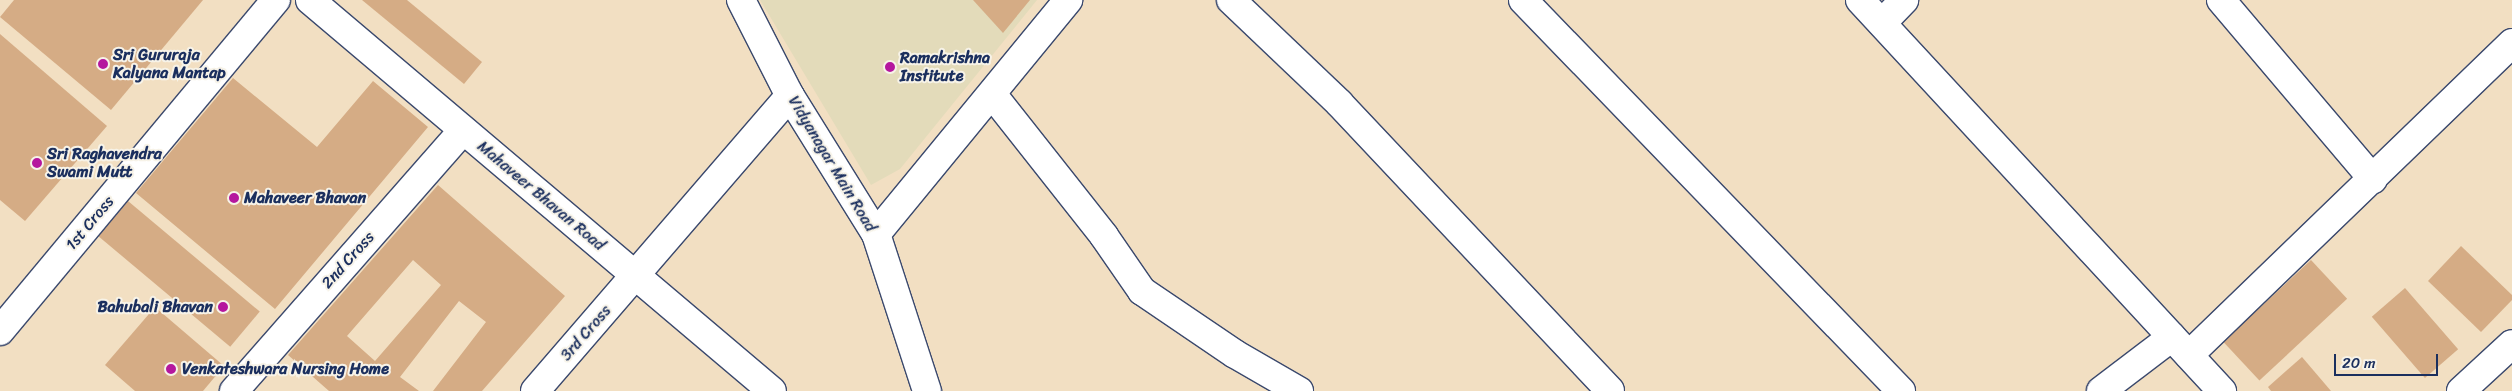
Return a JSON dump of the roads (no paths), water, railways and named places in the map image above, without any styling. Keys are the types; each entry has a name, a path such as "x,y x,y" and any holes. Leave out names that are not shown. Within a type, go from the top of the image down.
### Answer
{"street":[{"name":"1st Cross","path":"0,331 276,0"},
{"name":"Mahaveer Bhavan Road","path":"310,0 772,391"},
{"name":"Vidyanagar Main Road","path":"741,0 790,96 876,234 927,391"},
{"path":"876,234 1068,0"},
{"path":"1231,0 1339,103 1610,391"},
{"path":"1522,0 1901,391"},
{"path":"1860,0 2222,391"},
{"path":"1882,23 1904,0"},
{"path":"2221,0 2373,178"},
{"path":"2101,391 2180,346 2373,178 2512,43"},
{"path":"992,94 1104,236 1142,291 1235,354 1298,391"},
{"name":"3rd Cross","path":"535,391 790,96"},
{"name":"2nd Cross","path":"234,391 463,130"},
{"path":"2461,391 2512,344"}],"place":[{"name":"Sri Gururaja Kalyana Mantap","path":"103,64"},
{"name":"Ramakrishna Institute","path":"890,67"},
{"name":"Sri Raghavendra Swami Mutt","path":"37,163"},
{"name":"Mahaveer Bhavan","path":"234,198"},
{"name":"Bahubali Bhavan","path":"223,307"},
{"name":"Venkateshwara Nursing Home","path":"171,369"}]}
